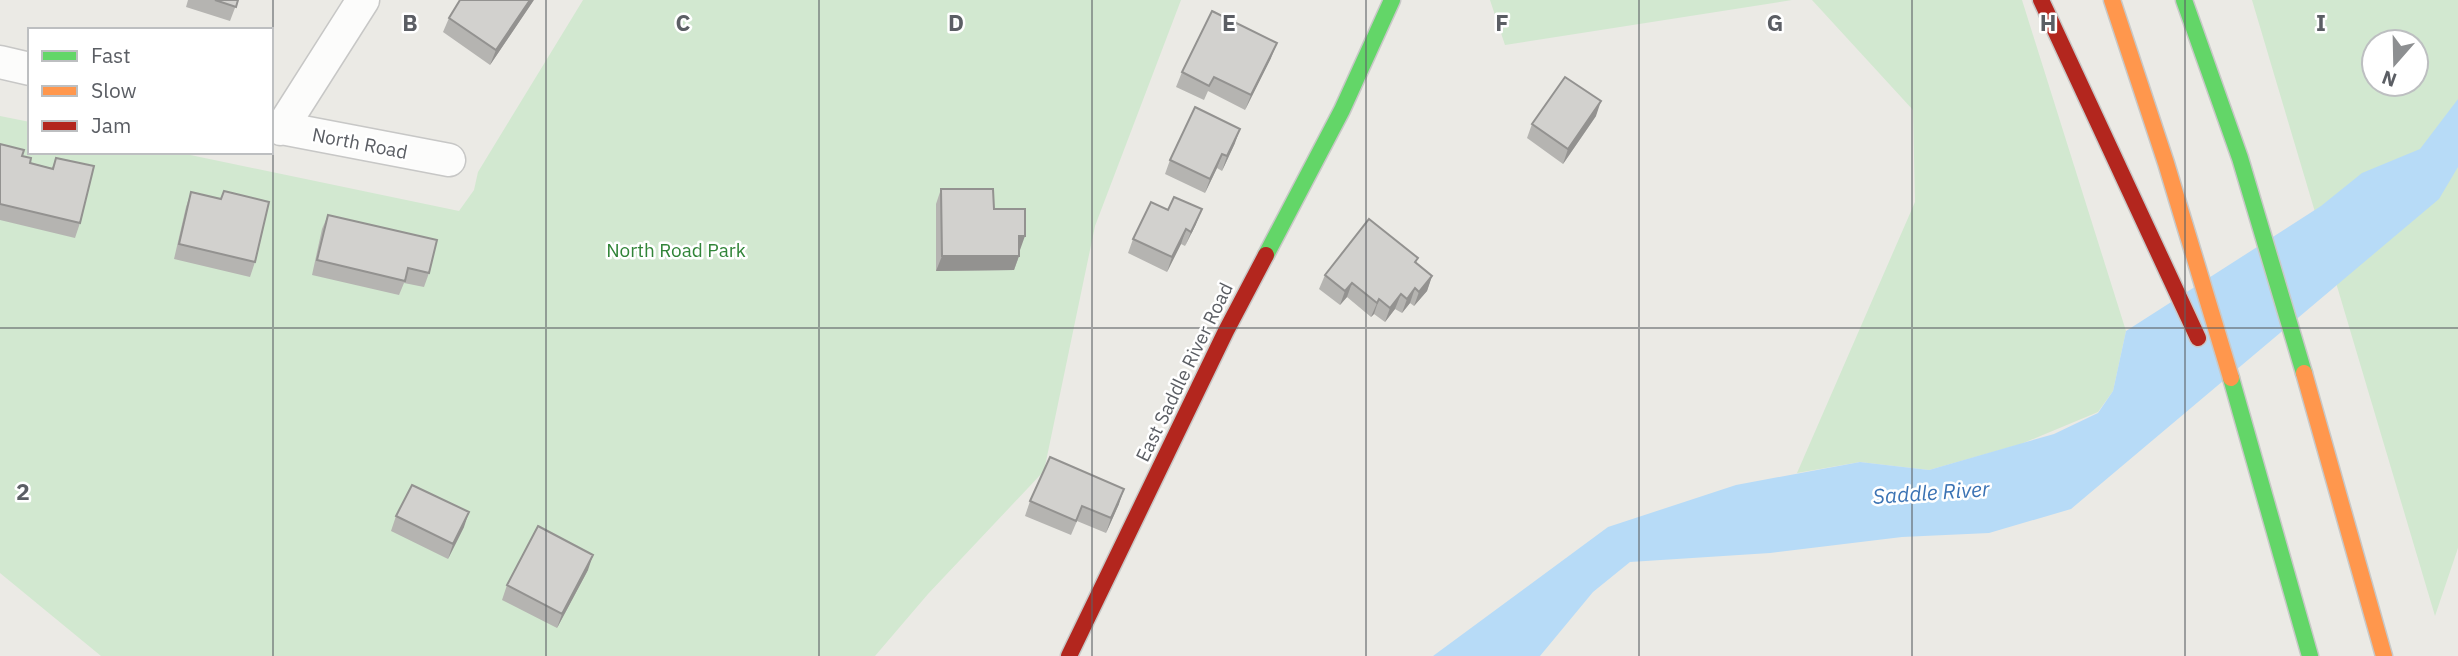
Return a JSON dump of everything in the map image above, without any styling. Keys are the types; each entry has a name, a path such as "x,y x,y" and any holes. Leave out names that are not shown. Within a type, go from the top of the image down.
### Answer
{"main road":[{"name":"East Saddle River Road","path":"1069,656 1226,331 1342,110 1392,0"},
{"path":"2041,0 2252,450"},
{"path":"2112,0 2177,200 2310,656"},
{"path":"2184,0 2240,159 2312,396 2385,656"},
{"name":"East Saddle River Road","path":"1342,110 1395,33"},
{"path":"2220,53 2240,159"}],"street":[{"path":"276,127 363,0"},
{"path":"0,62 28,69"},
{"name":"North Road","path":"276,127 449,160"}],"green space":[{"name":"North Road Park","path":"583,0 1181,0 1095,226 1044,471 928,594 875,656 101,656 0,573 0,116 28,122 28,154 186,154 459,211 474,190 478,172"},
{"path":"1490,0 1792,0 1505,45"},
{"path":"1812,0 2022,0 2126,331 2113,391 2098,412 2021,444 1929,470 1860,462 1797,473 1915,202 1913,110"},
{"path":"2252,0 2458,0 2458,548 2435,616"}],"water":[{"name":"Saddle River","path":"2458,99 2458,167 2439,199 2071,509 1989,533 1902,537 1770,553 1630,562 1593,592 1540,656 1433,656 1608,527 1736,485 1860,462 1929,470 2054,434 2098,413 2113,391 2126,331 2321,206 2362,173 2420,149"}],"building":[{"path":"215,0 238,0 236,7"},
{"path":"460,0 530,0 496,50 449,18"},
{"path":"1212,11 1277,43 1251,95 1214,77 1209,86 1182,72"},
{"path":"1565,77 1601,101 1568,149 1532,124"},
{"path":"1195,107 1240,129 1227,156 1222,154 1210,179 1170,160"},
{"path":"0,144 24,150 22,156 31,158 30,163 53,169 56,158 94,166 80,223 0,204"},
{"path":"941,189 993,189 994,209 1025,209 1025,236 1019,236 1019,256 942,256"},
{"path":"224,191 269,202 255,262 179,244 191,192 221,199"},
{"path":"1174,197 1202,209 1191,232 1186,229 1172,257 1133,239 1151,202 1168,210"},
{"path":"328,215 437,240 429,273 408,268 405,281 317,260"},
{"path":"1369,219 1418,258 1415,262 1432,276 1419,292 1415,288 1407,299 1401,294 1390,308 1379,299 1377,303 1352,283 1345,291 1325,275"},
{"path":"1050,457 1124,489 1111,518 1082,506 1076,521 1030,501"},
{"path":"412,485 469,512 453,544 396,516"},
{"path":"538,526 593,555 562,614 507,585"}],"traffic: fast":[{"path":"1266,255 1342,110 1392,0"},
{"path":"2184,0 2240,158 2304,373"},
{"path":"2231,378 2310,656"}],"traffic: slow":[{"path":"2112,0 2166,163 2231,378"},
{"path":"2304,373 2384,656"}],"traffic: jam":[{"path":"2041,0 2198,338"},
{"path":"1069,656 1226,331 1266,255"}]}
